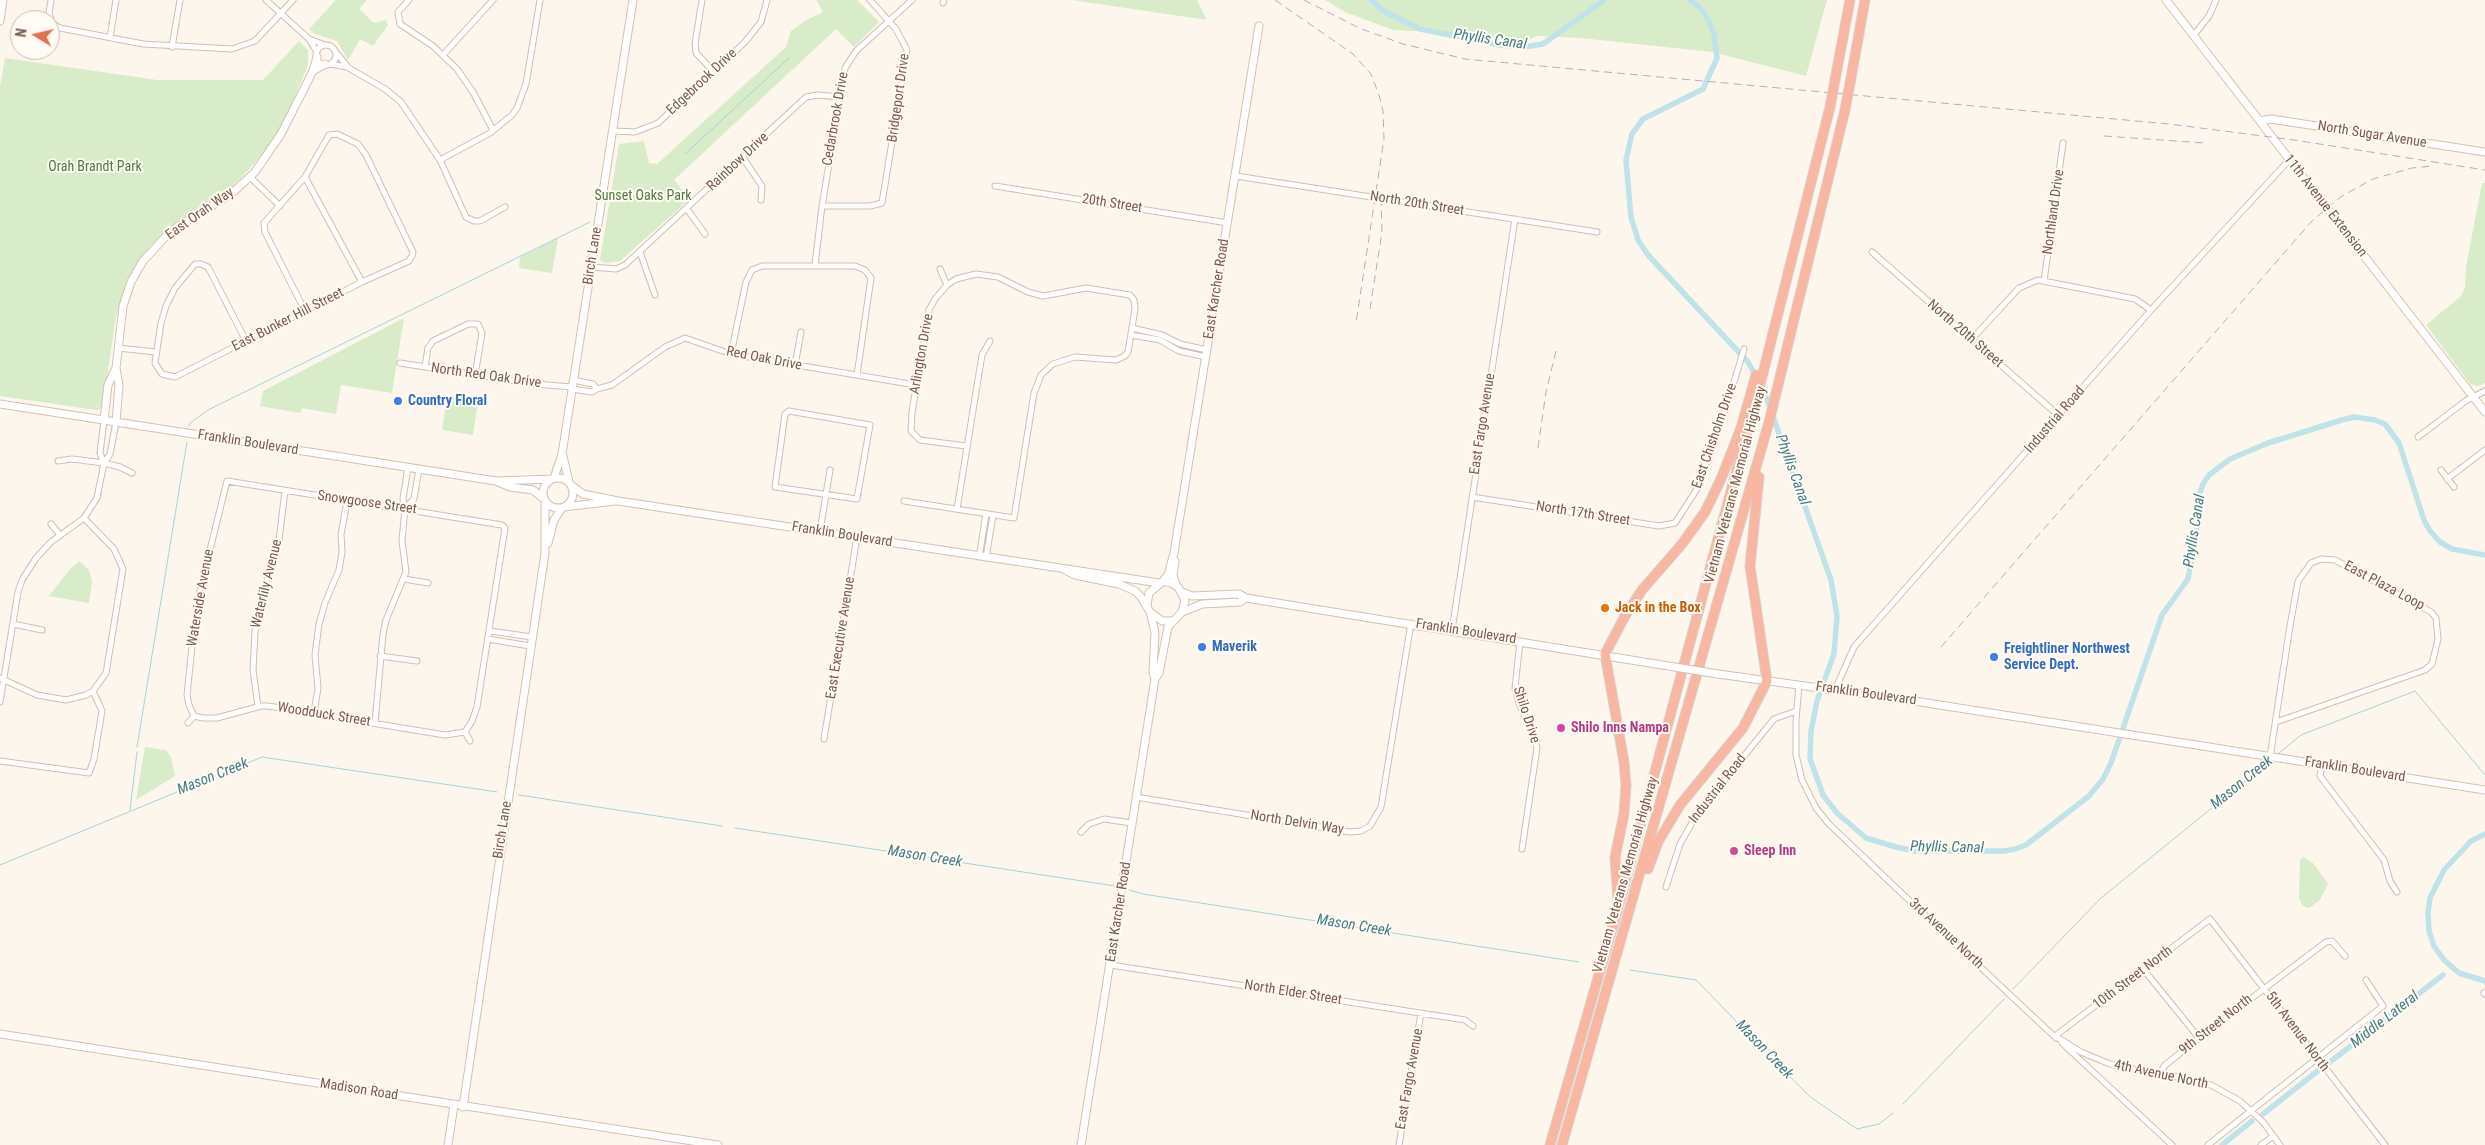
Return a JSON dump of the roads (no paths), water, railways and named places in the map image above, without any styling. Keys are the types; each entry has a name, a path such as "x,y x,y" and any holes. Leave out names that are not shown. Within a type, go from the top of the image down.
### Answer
{"highway":[{"path":"1618,908 1615,857 1624,814 1626,785 1623,752 1605,654 1625,616 1642,590 1682,544 1705,512 1721,479 1763,373 1830,107 1850,0"},
{"name":"Vietnam Veterans Memorial Highway","path":"1562,1145 1610,983 1769,422 1774,396 1823,208 1845,110 1865,0"},
{"path":"1754,393 1760,364 1785,289"},
{"name":"Vietnam Veterans Memorial Highway","path":"1550,1145 1618,908 1754,393"},
{"path":"1610,983 1658,842 1698,780 1723,754 1743,728 1767,681 1750,566 1758,485 1769,422"}],"street":[{"path":"0,21 3,0"},
{"path":"51,0 49,13 52,23 60,28 142,44 232,49 255,41 294,0"},
{"path":"110,37 116,0"},
{"path":"172,47 180,0"},
{"path":"266,0 309,39 317,55 327,64 347,67 385,89 401,102 440,160 464,212 470,220 480,221 505,207"},
{"path":"409,0 400,10 398,18 402,26 443,55 465,79 493,130"},
{"path":"443,55 493,0"},
{"path":"440,160 493,130 511,116 522,98 540,0"},
{"name":"Birch Lane","path":"553,479 562,454 633,0"},
{"path":"702,0 695,44 696,53 713,71"},
{"name":"Edgebrook Drive","path":"612,131 635,132 658,123 746,42 761,22 767,0"},
{"name":"Bridgeport Drive","path":"822,206 878,205 882,203 907,50 896,29 870,0"},
{"name":"Cedarbrook Drive","path":"815,265 822,206 840,97 848,61 888,20 912,0"},
{"name":"11th Avenue Extension","path":"2166,0 2485,412"},
{"path":"2194,35 2209,16 2216,0"},
{"name":"East Karcher Road","path":"1174,553 1259,26"},
{"path":"309,39 331,47 347,67"},
{"path":"317,55 326,45"},
{"path":"313,71 334,60 335,51"},
{"name":"East Orah Way","path":"0,702 2,679 18,592 27,569 51,542 84,518 97,498 104,463 110,454 116,422 119,385 116,368 118,348 123,306 131,282 143,261 171,231 230,195 250,177 267,157 313,71 317,55"},
{"name":"Rainbow Drive","path":"591,267 616,269 625,265 743,158 806,97 818,94 840,97"},
{"name":"North Sugar Avenue","path":"2260,122 2271,119 2485,152"},
{"name":"East Bunker Hill Street","path":"156,352 155,362 162,374 175,377 362,282 409,261 413,252 366,155 358,144 342,135 333,133 326,138 305,177"},
{"name":"Northland Drive","path":"2044,281 2063,143"},
{"path":"743,158 762,186 760,200"},
{"name":"Industrial Road","path":"1835,690 1854,647 2058,415 2289,160"},
{"name":"North 20th Street","path":"1236,176 1597,232"},
{"path":"250,177 280,206"},
{"path":"305,311 265,232 264,223 305,177 362,282"},
{"name":"20th Street","path":"995,186 1228,223"},
{"path":"687,209 705,234"},
{"name":"East Fargo Avenue","path":"1452,630 1515,219"},
{"path":"640,252 655,295"},
{"name":"North 20th Street","path":"1872,252 2058,415"},
{"path":"118,348 156,352 166,306 175,288 195,264 208,267 246,341"},
{"path":"731,354 746,282 752,270 762,266 855,266 865,270 871,278 857,375"},
{"path":"904,501 1014,518 1032,409 1041,375 1052,364 1076,357 1120,359 1128,352 1131,335 1134,300 1130,295 1086,288 1052,296 1043,296 1028,292 998,277 976,274 956,279 947,285 940,269"},
{"path":"1972,339 2019,288 2038,280 2135,299 2152,310"},
{"name":"Arlington Drive","path":"947,285 935,299 930,310 911,424 913,435 920,440 966,446"},
{"path":"425,367 428,348 432,341 468,324 478,324 482,333 475,375"},
{"path":"1132,328 1162,335 1180,344 1206,353"},
{"path":"796,365 801,332"},
{"path":"1131,335 1160,340 1179,351 1206,353"},
{"name":"Red Oak Drive","path":"572,386 592,392 612,385 665,347 685,338 731,354 916,385"},
{"path":"956,509 982,355 990,341"},
{"name":"East Chisholm Drive","path":"1686,508 1697,490 1744,349"},
{"name":"North Red Oak Drive","path":"400,363 475,375 572,386"},
{"name":"East Orah Way","path":"104,463 100,453 108,385 116,368"},
{"path":"572,386 593,384 598,389"},
{"path":"2418,437 2485,391"},
{"name":"Franklin Boulevard","path":"0,404 496,481 553,479"},
{"path":"788,412 870,425 859,495 853,500 826,496 775,487 786,414 788,412"},
{"path":"2447,478 2485,450"},
{"name":"Birch Lane","path":"562,454 570,484"},
{"path":"58,461 72,459 104,463 120,467 132,473"},
{"path":"375,723 380,656 386,620 404,579 406,565 402,541 405,508 403,498 408,467"},
{"path":"405,508 414,498 419,469"},
{"path":"820,531 830,470"},
{"path":"2441,470 2454,487"},
{"path":"562,478 570,484 573,498 563,508 552,507 544,500 543,489 553,479 562,478"},
{"name":"Franklin Boulevard","path":"496,481 510,487 533,490 544,500"},
{"name":"Snowgoose Street","path":"227,482 285,490 347,502 405,508 495,523 505,528 490,631"},
{"name":"Waterside Avenue","path":"194,716 187,695 194,626 200,590 227,482"},
{"name":"Franklin Boulevard","path":"570,484 584,494 602,496 618,501 1065,570 1161,582"},
{"name":"Waterlily Avenue","path":"258,707 253,670 255,632 262,598 279,540 285,490"},
{"name":"North 17th Street","path":"1472,497 1665,526 1675,523 1686,508"},
{"name":"Birch Lane","path":"544,500 545,553"},
{"name":"Franklin Boulevard","path":"563,508 618,501"},
{"path":"314,713 318,688 315,655 319,624 325,603 340,570 342,534 347,502"},
{"name":"Birch Lane","path":"463,1107 545,553 554,520 563,508"},
{"path":"983,557 986,514"},
{"path":"983,557 993,515"},
{"path":"2,679 37,695 66,700 86,695 93,690 106,673 123,569 114,549 84,518"},
{"path":"52,524 60,535"},
{"name":"East Executive Avenue","path":"824,739 857,537"},
{"path":"1156,679 1153,672 1156,639 1148,609 1149,593 1168,575 1174,553"},
{"path":"1156,679 1159,673 1166,632 1172,621 1182,612 1185,600 1182,592 1176,586 1173,575 1174,553"},
{"name":"East Plaza Loop","path":"2270,757 2298,581 2311,563 2321,559 2335,560 2432,612 2436,618 2438,639 2432,664 2425,670 2276,722"},
{"name":"Franklin Boulevard","path":"1065,570 1075,575 1128,587 1142,597 1148,609"},
{"path":"404,579 428,583"},
{"path":"1161,582 1176,586"},
{"name":"Franklin Boulevard","path":"1182,592 1192,596 1239,594 1246,598 1520,640 1718,674 1827,688 2485,790"},
{"name":"Franklin Boulevard","path":"1182,612 1202,604 1240,602 1246,598"},
{"path":"1148,609 1162,621 1172,621"},
{"name":"North Delvin Way","path":"1136,798 1350,832 1361,831 1370,826 1382,807 1411,623"},
{"path":"13,624 42,630"},
{"path":"470,741 465,732 477,707 490,631 532,637"},
{"path":"488,639 530,646"},
{"name":"Shilo Drive","path":"1520,640 1515,688 1520,706 1534,735 1537,748 1522,850"},
{"path":"380,656 417,661"},
{"name":"East Karcher Road","path":"1081,1145 1156,679"},
{"name":"3rd Avenue North","path":"1799,685 1796,711 1796,755 1802,780 1816,808 1880,873 2107,1087 2172,1145"},
{"path":"0,761 89,774 94,759 102,711 93,690"},
{"name":"Woodduck Street","path":"194,716 217,718 258,707 314,713 445,735 465,732"},
{"name":"Industrial Road","path":"1666,887 1680,844 1697,814 1774,719 1796,711"},
{"path":"188,723 194,716"},
{"path":"2322,765 2320,776 2384,860 2390,881 2397,892"},
{"path":"1081,832 1089,824 1104,819 1132,823"},
{"name":"10th Street North","path":"2055,1036 2210,919"},
{"name":"5th Avenue North","path":"2210,919 2385,1145"},
{"name":"9th Street North","path":"2161,1073 2164,1066 2199,1038 2326,942 2332,940 2345,956"},
{"name":"North Elder Street","path":"1110,965 1422,1012 1465,1020 1473,1026"},
{"path":"2144,970 2199,1038"},
{"path":"2208,1145 2384,1006 2366,980"},
{"name":"East Fargo Avenue","path":"1399,1145 1422,1012"},
{"name":"Madison Road","path":"0,1034 718,1145"},
{"name":"4th Avenue North","path":"2055,1036 2081,1052 2110,1064 2203,1082 2240,1101 2251,1110 2280,1145"},
{"path":"448,1145 454,1105"},
{"path":"2261,1145 2273,1136"}],"waterway":[{"name":"Phyllis Canal","path":"1371,0 1387,13 1420,29 1500,45 1524,47 1543,44 1604,0"},
{"name":"Phyllis Canal","path":"1690,0 1702,10 1709,21 1714,34 1717,58 1703,89 1643,119 1632,134 1626,160 1631,217 1638,240 1648,255 1748,362 1763,388 1831,580 1837,616 1834,654 1817,701 1811,731 1810,759 1823,795 1837,813 1866,838 1915,851 2004,851 2015,849 2026,845 2089,796 2103,779 2111,763 2162,615 2188,579 2196,536 2199,496 2203,484 2209,475 2230,459 2268,443 2342,420 2354,417 2375,420 2385,424 2399,443 2424,520 2430,531 2440,542 2452,549 2485,555"},
{"path":"685,154 789,58"},
{"path":"189,426 190,423 208,410 590,222"},
{"path":"137,747 187,442"},
{"name":"Mason Creek","path":"2278,754 2301,735 2415,691 2485,775"},
{"path":"130,810 137,752"},
{"name":"Mason Creek","path":"0,865 262,757 497,792"},
{"name":"Mason Creek","path":"2013,989 2101,898 2271,760"},
{"name":"Mason Creek","path":"519,795 722,826"},
{"name":"Mason Creek","path":"735,828 1115,886"},
{"name":"Phyllis Canal","path":"2485,834 2471,841 2444,870 2430,898 2428,913 2429,931 2434,946 2444,960 2459,973 2485,981"},
{"name":"Mason Creek","path":"1129,890 1143,894 1579,962"},
{"name":"Mason Creek","path":"1630,970 1696,980 1809,1096 1857,1129 1879,1124 1893,1113"},
{"name":"Middle Lateral","path":"2326,1065 2443,975"},
{"name":"Mason Creek","path":"1903,1104 2004,999"},
{"name":"Middle Lateral","path":"2263,1114 2319,1070"},
{"name":"Middle Lateral","path":"2222,1145 2252,1121"}],"railway":[{"path":"1275,0 1353,54 1371,74 1379,95 1383,111 1384,139 1356,323"},
{"path":"1304,0 1359,28 1403,44 1465,59 2169,124 2294,140 2485,170"},
{"path":"2104,136 2204,143"},
{"path":"1941,647 2312,221 2342,196 2373,179 2412,168 2433,166"},
{"path":"1370,309 1382,232 1381,197"},
{"path":"1538,448 1546,392 1556,351"}],"place":[{"name":"Country Floral","path":"398,401"},
{"name":"Jack in the Box","path":"1605,608"},
{"name":"Maverik","path":"1202,647"},
{"name":"Freightliner Northwest Service Dept.","path":"1994,657"},
{"name":"Shilo Inns Nampa","path":"1561,728"},
{"name":"Sleep Inn","path":"1734,851"}],"park label":[{"name":"Orah Brandt Park","path":"95,167"},
{"name":"Sunset Oaks Park","path":"643,196"}]}
